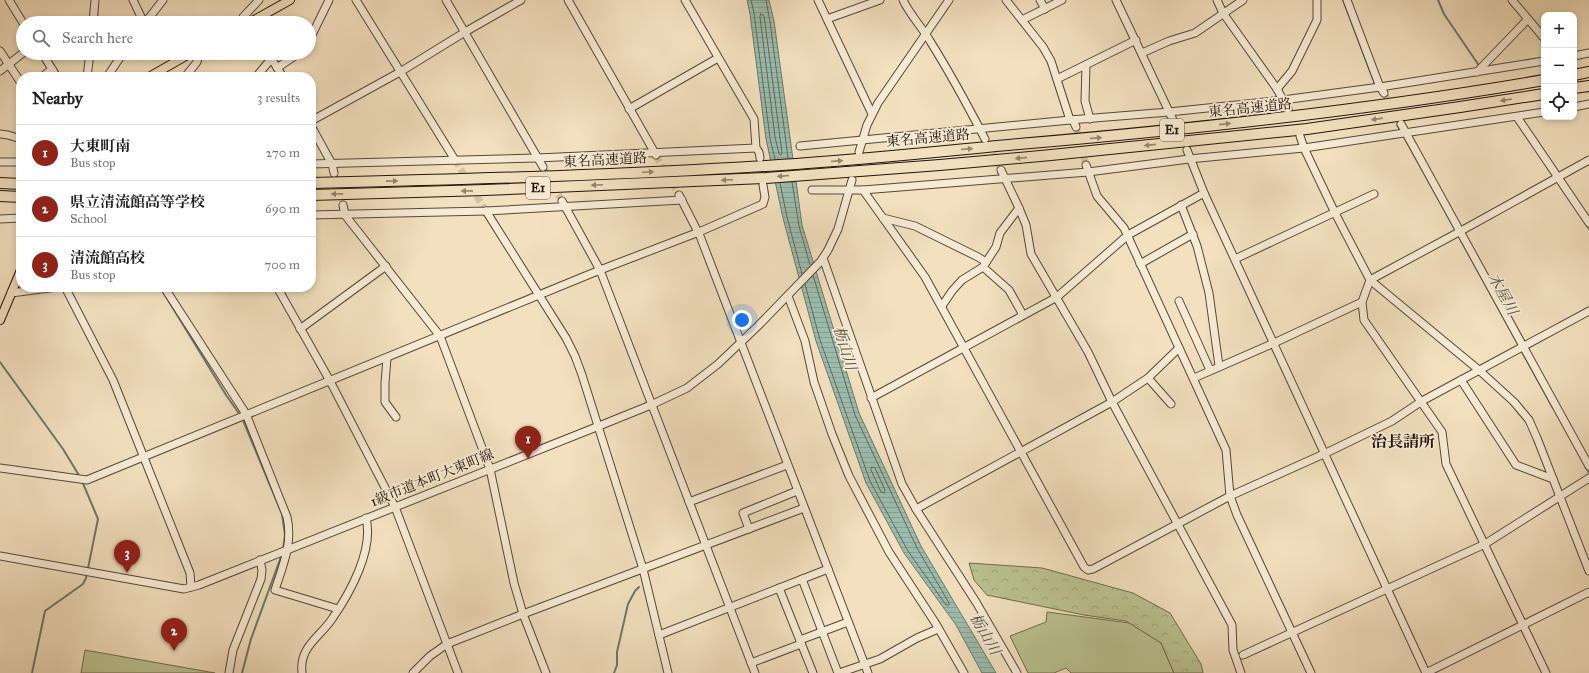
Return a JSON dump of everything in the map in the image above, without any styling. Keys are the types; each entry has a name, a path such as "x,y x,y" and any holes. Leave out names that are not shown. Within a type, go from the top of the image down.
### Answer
{"highway":[{"path":"1577,74 1589,72"},
{"name":"東名高速道路","path":"316,183 483,179 762,162 798,164 1107,137 1304,116 1457,95 1541,81"},
{"path":"1577,88 1589,86"},
{"name":"東名高速道路","path":"316,195 765,181 801,175 1050,155 1307,129 1541,94"},
{"path":"0,183 16,184"},
{"path":"0,196 16,196"}],"main road":[{"path":"261,16 290,0"},
{"path":"157,72 176,60"},
{"path":"0,320 16,280"}],"street":[{"path":"9,0 19,16"},
{"path":"94,16 95,0"},
{"path":"133,0 141,16"},
{"path":"150,16 163,0"},
{"path":"244,16 259,0"},
{"path":"316,27 329,0"},
{"path":"356,0 455,160"},
{"path":"446,0 543,168"},
{"path":"316,118 400,72 521,0"},
{"path":"568,0 655,154"},
{"path":"685,0 754,119 756,148 762,162"},
{"path":"818,0 872,114"},
{"path":"827,19 880,0"},
{"path":"903,0 957,85 986,139"},
{"path":"859,152 862,139 878,103 949,0"},
{"path":"1006,0 1043,47 1051,61 1071,120 1076,128"},
{"path":"1040,0 1045,9"},
{"path":"1022,20 1062,0"},
{"path":"1116,0 1173,120"},
{"path":"1218,0 1224,13 1277,89 1288,109"},
{"path":"1142,53 1169,41 1195,33 1242,0"},
{"path":"1277,89 1292,71 1317,20 1317,0"},
{"path":"1347,0 1379,89"},
{"path":"1512,0 1541,34"},
{"path":"1477,72 1528,19"},
{"path":"1057,79 1136,40"},
{"path":"0,51 16,76"},
{"path":"1577,55 1589,53"},
{"path":"0,71 16,58"},
{"path":"629,109 718,58"},
{"path":"46,60 54,72"},
{"path":"88,72 89,60"},
{"path":"110,72 118,60"},
{"path":"189,72 197,60"},
{"path":"259,72 268,60"},
{"path":"273,60 280,72"},
{"path":"277,68 289,60"},
{"path":"800,146 1284,100 1379,89 1541,61"},
{"path":"1086,64 1085,101 1090,119"},
{"path":"48,72 52,69"},
{"path":"1577,106 1589,104"},
{"path":"812,190 863,190 1005,178 1087,168 1304,148 1541,113"},
{"path":"1517,117 1589,223"},
{"path":"1401,124 1402,134 1589,466"},
{"path":"0,134 16,137"},
{"path":"316,135 332,164 334,173"},
{"path":"1300,136 1304,148 1335,213 1370,280 1480,371 1514,402 1528,420 1537,438 1589,571"},
{"path":"316,164 655,154 756,148"},
{"path":"1187,150 1189,159 1204,193 1326,453 1426,673 1589,592"},
{"path":"1546,673 1446,464 1442,432 1422,401 1364,320 1362,302 1370,280 1589,160"},
{"path":"0,162 16,162"},
{"path":"1087,168 1097,196 1121,223 1128,235 1226,450 1230,496 1237,515 1311,673"},
{"path":"1001,170 1026,225 1031,254 1088,352 1112,402 1232,625 1233,650 1241,673"},
{"name":"1級市道本町大東町線","path":"192,587 652,405 687,388 718,364 790,295 822,259 838,229 852,180"},
{"path":"0,468 87,480 600,270 699,232 763,204 765,197 765,181"},
{"path":"863,190 925,277 965,347 1084,567 1088,570 1093,569 1230,496 1326,453 1392,421 1422,401 1589,311"},
{"path":"871,398 1057,297 1128,235 1204,193"},
{"path":"1235,259 1374,194"},
{"path":"316,215 486,210 680,198 699,232 787,465 868,673"},
{"path":"564,204 600,270 755,673"},
{"path":"343,205 345,215 440,336 490,469 514,582 523,614 546,673"},
{"path":"1181,205 1193,234 1209,293 1219,366"},
{"path":"942,306 952,291 962,280 985,265 996,247 1000,233 1019,208"},
{"path":"486,210 575,356 599,426 643,569 668,673"},
{"path":"0,219 16,218"},
{"path":"883,218 915,226 978,257 1009,290 1023,315"},
{"path":"1140,264 1193,234"},
{"path":"822,259 902,484 916,509 976,602 1017,673"},
{"path":"300,329 386,266"},
{"path":"10,292 16,291"},
{"path":"0,556 180,589 192,587 190,573 113,380 68,292"},
{"path":"167,292 246,414 287,517 289,527 288,549 275,590 338,610"},
{"path":"280,292 330,381 395,507 458,673"},
{"path":"790,295 805,341 814,382 832,434 850,476 889,552 964,673"},
{"path":"1179,301 1210,370"},
{"path":"1194,378 1219,366 1274,344 1362,302"},
{"path":"916,509 1112,402 1148,378 1180,348"},
{"path":"387,358 385,402 396,417"},
{"path":"1148,378 1171,404"},
{"path":"1461,380 1516,465 1553,479"},
{"path":"689,502 787,465"},
{"path":"1243,655 1485,544 1589,478"},
{"path":"749,529 743,513 797,491"},
{"path":"413,673 430,656 447,644 804,508"},
{"path":"302,673 301,663 309,645 332,620 353,584 368,544 366,518"},
{"path":"229,673 233,650 261,579 262,570 260,560"},
{"path":"659,635 828,569"},
{"path":"802,579 839,673 864,663 880,659 917,638 938,629"},
{"path":"780,588 813,673"},
{"path":"751,664 848,622"}],"green space":[{"path":"969,563 1042,568 1133,593 1170,613 1201,664 1203,673 1174,673 1161,643 1126,621 1084,615 987,595 974,580"},
{"path":"1047,612 1130,623 1161,643 1174,673 1071,673 1066,668 1054,673 1028,673 1010,636 1046,622"},
{"path":"85,650 215,673 81,673"}],"water":[{"path":"747,0 769,0 774,21 802,225 859,413 921,546 996,673 982,673 956,625 904,553 866,483 816,341 783,218 766,139"}],"waterway":[{"name":"木屋川","path":"1343,0 1376,87"},
{"path":"1438,0 1444,14 1480,67"},
{"name":"木屋川","path":"1397,125 1401,131"},
{"name":"木屋川","path":"1403,135 1456,231"},
{"path":"1585,223 1589,229"},
{"name":"木屋川","path":"1458,235 1519,346"},
{"path":"163,292 226,395 240,415"},
{"name":"木屋川","path":"1521,350 1553,408"},
{"path":"0,362 63,449 80,477"},
{"path":"242,418 282,514 285,535 283,550"},
{"name":"木屋川","path":"1585,466 1589,473"},
{"path":"32,673 45,611 83,584 86,578 98,519 82,481"},
{"path":"242,673 251,639 282,554"},
{"path":"614,673 617,665 617,652 628,604 639,587"}],"tunnel":[{"path":"1577,78 1589,92"},
{"path":"1384,93 1398,119"},
{"path":"1173,120 1184,145"},
{"path":"1076,127 1086,165"},
{"path":"988,144 1001,170"},
{"path":"656,156 679,195"},
{"path":"455,160 486,211"},
{"path":"543,167 562,201"},
{"path":"334,173 343,205"}],"place":[{"name":"大東町南","path":"528,459"},
{"name":"清流館高校","path":"127,573"},
{"name":"県立清流館高等学校","path":"174,651"}],"district":[{"name":"治長請所","path":"1403,441"}],"water label":[{"name":"栃山川","path":"845,348"},
{"name":"栃山川","path":"985,634"}]}
